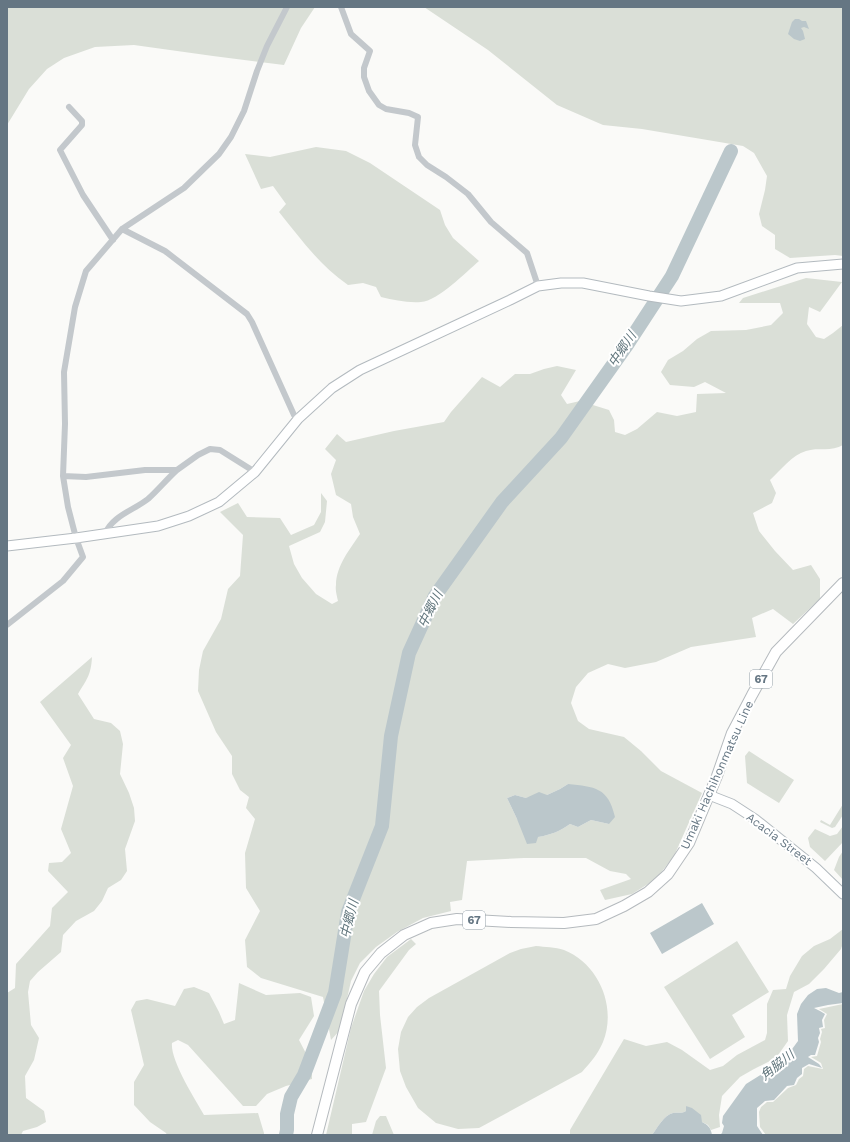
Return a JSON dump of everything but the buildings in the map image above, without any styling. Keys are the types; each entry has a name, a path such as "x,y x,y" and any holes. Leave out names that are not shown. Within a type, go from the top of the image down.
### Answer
{"main road":[{"name":"Umaki Hachihonmatsu Line","path":"317,1135 351,1004 365,972 381,953 404,935 431,923 457,919 564,923 596,919 624,906 648,892 668,874 689,843 717,776 732,733 776,652 843,583"}],"street":[{"path":"7,625 63,581 83,557 76,538 68,507 63,476 65,424 64,372 75,307 86,271 122,229 184,188 219,154 231,137 244,111 267,46 287,7"},
{"path":"341,7 351,34 370,51 364,68 364,77 369,91 379,104 386,109 409,113 418,117 415,145 419,157 427,165 468,194 491,222 526,253 538,286"},
{"path":"69,107 82,121 82,125 60,150 83,195 113,240"},
{"path":"122,229 165,251 247,314 294,415 298,419"},
{"path":"7,546 158,526 189,516 220,502 255,472 298,419 332,388 360,370 538,286 561,283 583,283 681,301 721,296 797,268 843,264"},
{"path":"105,534 108,526 148,498 177,470 198,455 210,449 220,450 255,472"},
{"path":"63,476 86,477 145,470 177,470"},
{"name":"Acacia Street","path":"709,795 732,804 743,812 816,868 843,894"}],"shaded area":[{"path":"7,7 315,7 301,28 284,65 134,45 95,47 64,58 47,69 29,89 7,125"},
{"path":"424,7 843,7 843,256 835,255 790,258 775,249 775,235 762,226 759,214 767,176 754,153 743,146 642,129 603,125 557,105 488,50"},
{"path":"316,147 346,151 370,163 440,210 445,225 453,238 479,261 459,279 435,297 421,302 406,302 381,297 376,287 363,283 348,285 319,260 279,212 286,204 273,186 261,189 245,154 270,157"},
{"path":"806,278 842,282 820,312 809,307 807,324 816,337 824,339 843,325 843,445 830,449 815,449 806,451 791,459 770,480 776,493 772,503 753,513 759,531 793,570 811,565 820,579 820,599 793,624 773,609 752,618 756,637 691,647 656,662 625,668 608,664 588,673 576,687 571,703 578,721 589,729 624,737 661,771 702,793 674,856 656,879 632,894 605,900 600,890 631,879 626,874 610,871 586,858 524,858 467,861 462,900 450,902 451,911 423,918 397,932 376,947 360,963 351,981 340,1030 331,1040 323,997 261,978 247,967 245,940 260,911 246,888 245,853 255,819 246,808 249,797 240,790 232,774 232,756 216,732 198,691 199,670 203,651 221,619 228,589 240,576 243,535 220,512 238,503 247,517 280,518 291,535 314,525 321,512 321,493 327,501 325,522 320,532 289,546 294,564 302,578 316,594 332,604 338,601 336,587 338,571 360,534 353,517 351,504 336,495 331,474 336,460 325,449 337,434 346,442 444,422 482,377 500,387 515,374 530,374 557,366 576,370 561,395 567,404 580,401 609,410 614,420 615,432 625,435 637,429 657,412 677,416 696,412 697,394 726,393 705,382 694,387 670,385 661,372 668,360 711,331 746,330 771,325 783,313 780,303 739,303 743,298","holes":["568,784 609,824 591,820 578,827 570,824 563,829 538,837 517,819 507,798 515,795 526,798 547,795"]},
{"path":"92,657 90,673 78,694 94,719 111,723 120,731 123,744 120,774 134,808 135,821 125,849 127,871 121,880 108,888 102,901 94,911 76,921 63,935 61,952 30,981 28,992 31,1025 39,1038 34,1060 25,1076 26,1098 44,1111 46,1122 37,1127 23,1131 21,1135 7,1135 7,993 15,988 16,964 50,926 52,908 68,892 48,871 49,863 62,862 71,853 61,829 73,786 63,758 71,745 40,702"},
{"path":"749,751 794,780 779,803 747,783 745,756"},
{"path":"843,804 843,815 835,827 832,828 820,822 821,820 830,825"},
{"path":"843,826 843,842 825,861 810,847 808,838 815,829 830,836 837,834"},
{"path":"843,851 843,880 834,870"},
{"path":"843,929 843,943 841,949 809,984 794,992 787,1015 788,1041 776,1058 740,1077 722,1096 719,1115 720,1127 711,1130 708,1125 702,1122 686,1106 686,1111 681,1113 673,1113 667,1116 652,1135 570,1135 570,1130 624,1039 646,1046 667,1042 682,1050 710,1070 723,1066 737,1055 765,1040 767,1033 767,1004 773,990 786,989 790,976 802,956 814,946 830,939"},
{"path":"411,939 416,944 409,950 379,991 386,1068 366,1122 352,1124 352,1135 326,1135 351,1028 364,991 374,974 387,957"},
{"path":"737,941 769,992 732,1015 745,1037 710,1059 664,987"},
{"path":"536,946 564,950 587,965 595,976 602,988 608,1015 607,1029 599,1050 582,1072 479,1128 458,1129 436,1123 418,1108 406,1087 400,1071 398,1049 401,1032 408,1017 417,1007 429,998 510,953"},
{"path":"239,983 266,995 300,993 311,997 314,1016 299,1040 312,1065 312,1079 286,1086 267,1094 256,1106 243,1106 188,1045 178,1040 172,1043 172,1050 175,1059 184,1079 204,1115 258,1113 264,1135 167,1135 150,1122 134,1105 134,1082 144,1065 131,1010 136,1001 147,999 175,1006 184,989 194,987 209,993 224,1024 235,1020"},
{"path":"843,1004 843,1135 766,1135 760,1127 759,1112 761,1107 767,1102 773,1102 788,1088 796,1085 799,1079 803,1076 804,1069 808,1066 823,1069 821,1063 811,1057 817,1056 821,1042 821,1029 825,1028 824,1020 827,1014 819,1009"},
{"path":"380,1116 386,1116 394,1135 372,1135 376,1121"}],"water":[{"path":"795,19 806,21 809,29 804,27 801,28 805,39 800,41 794,39 788,34 792,22"},
{"path":"568,784 586,786 599,790 608,800 615,817 609,824 591,820 578,827 570,824 563,829 538,837 536,843 527,844 507,798 515,795 526,798 539,792 547,795"},
{"path":"702,903 714,924 662,954 650,933"},
{"name":"角脇川","path":"826,988 839,993 843,992 843,1003 814,1008 825,1014 822,1020 823,1027 819,1028 819,1042 815,1055 808,1057 819,1064 822,1068 809,1064 802,1068 802,1074 797,1078 794,1085 787,1086 774,1100 765,1101 757,1108 757,1126 763,1135 720,1135 724,1126 722,1123 723,1116 746,1084 784,1060 798,1041 797,1014 801,1004 808,995 817,989"},
{"path":"686,1106 692,1108 701,1115 702,1122 709,1127 712,1135 652,1135 667,1116 673,1113 681,1113 686,1111"}],"waterway":[{"name":"中郷川","path":"286,1135 287,1114 291,1097 304,1075 335,993 348,912 382,826 391,736 409,653 435,596 502,502 561,438 627,345 672,276 731,151"}]}
